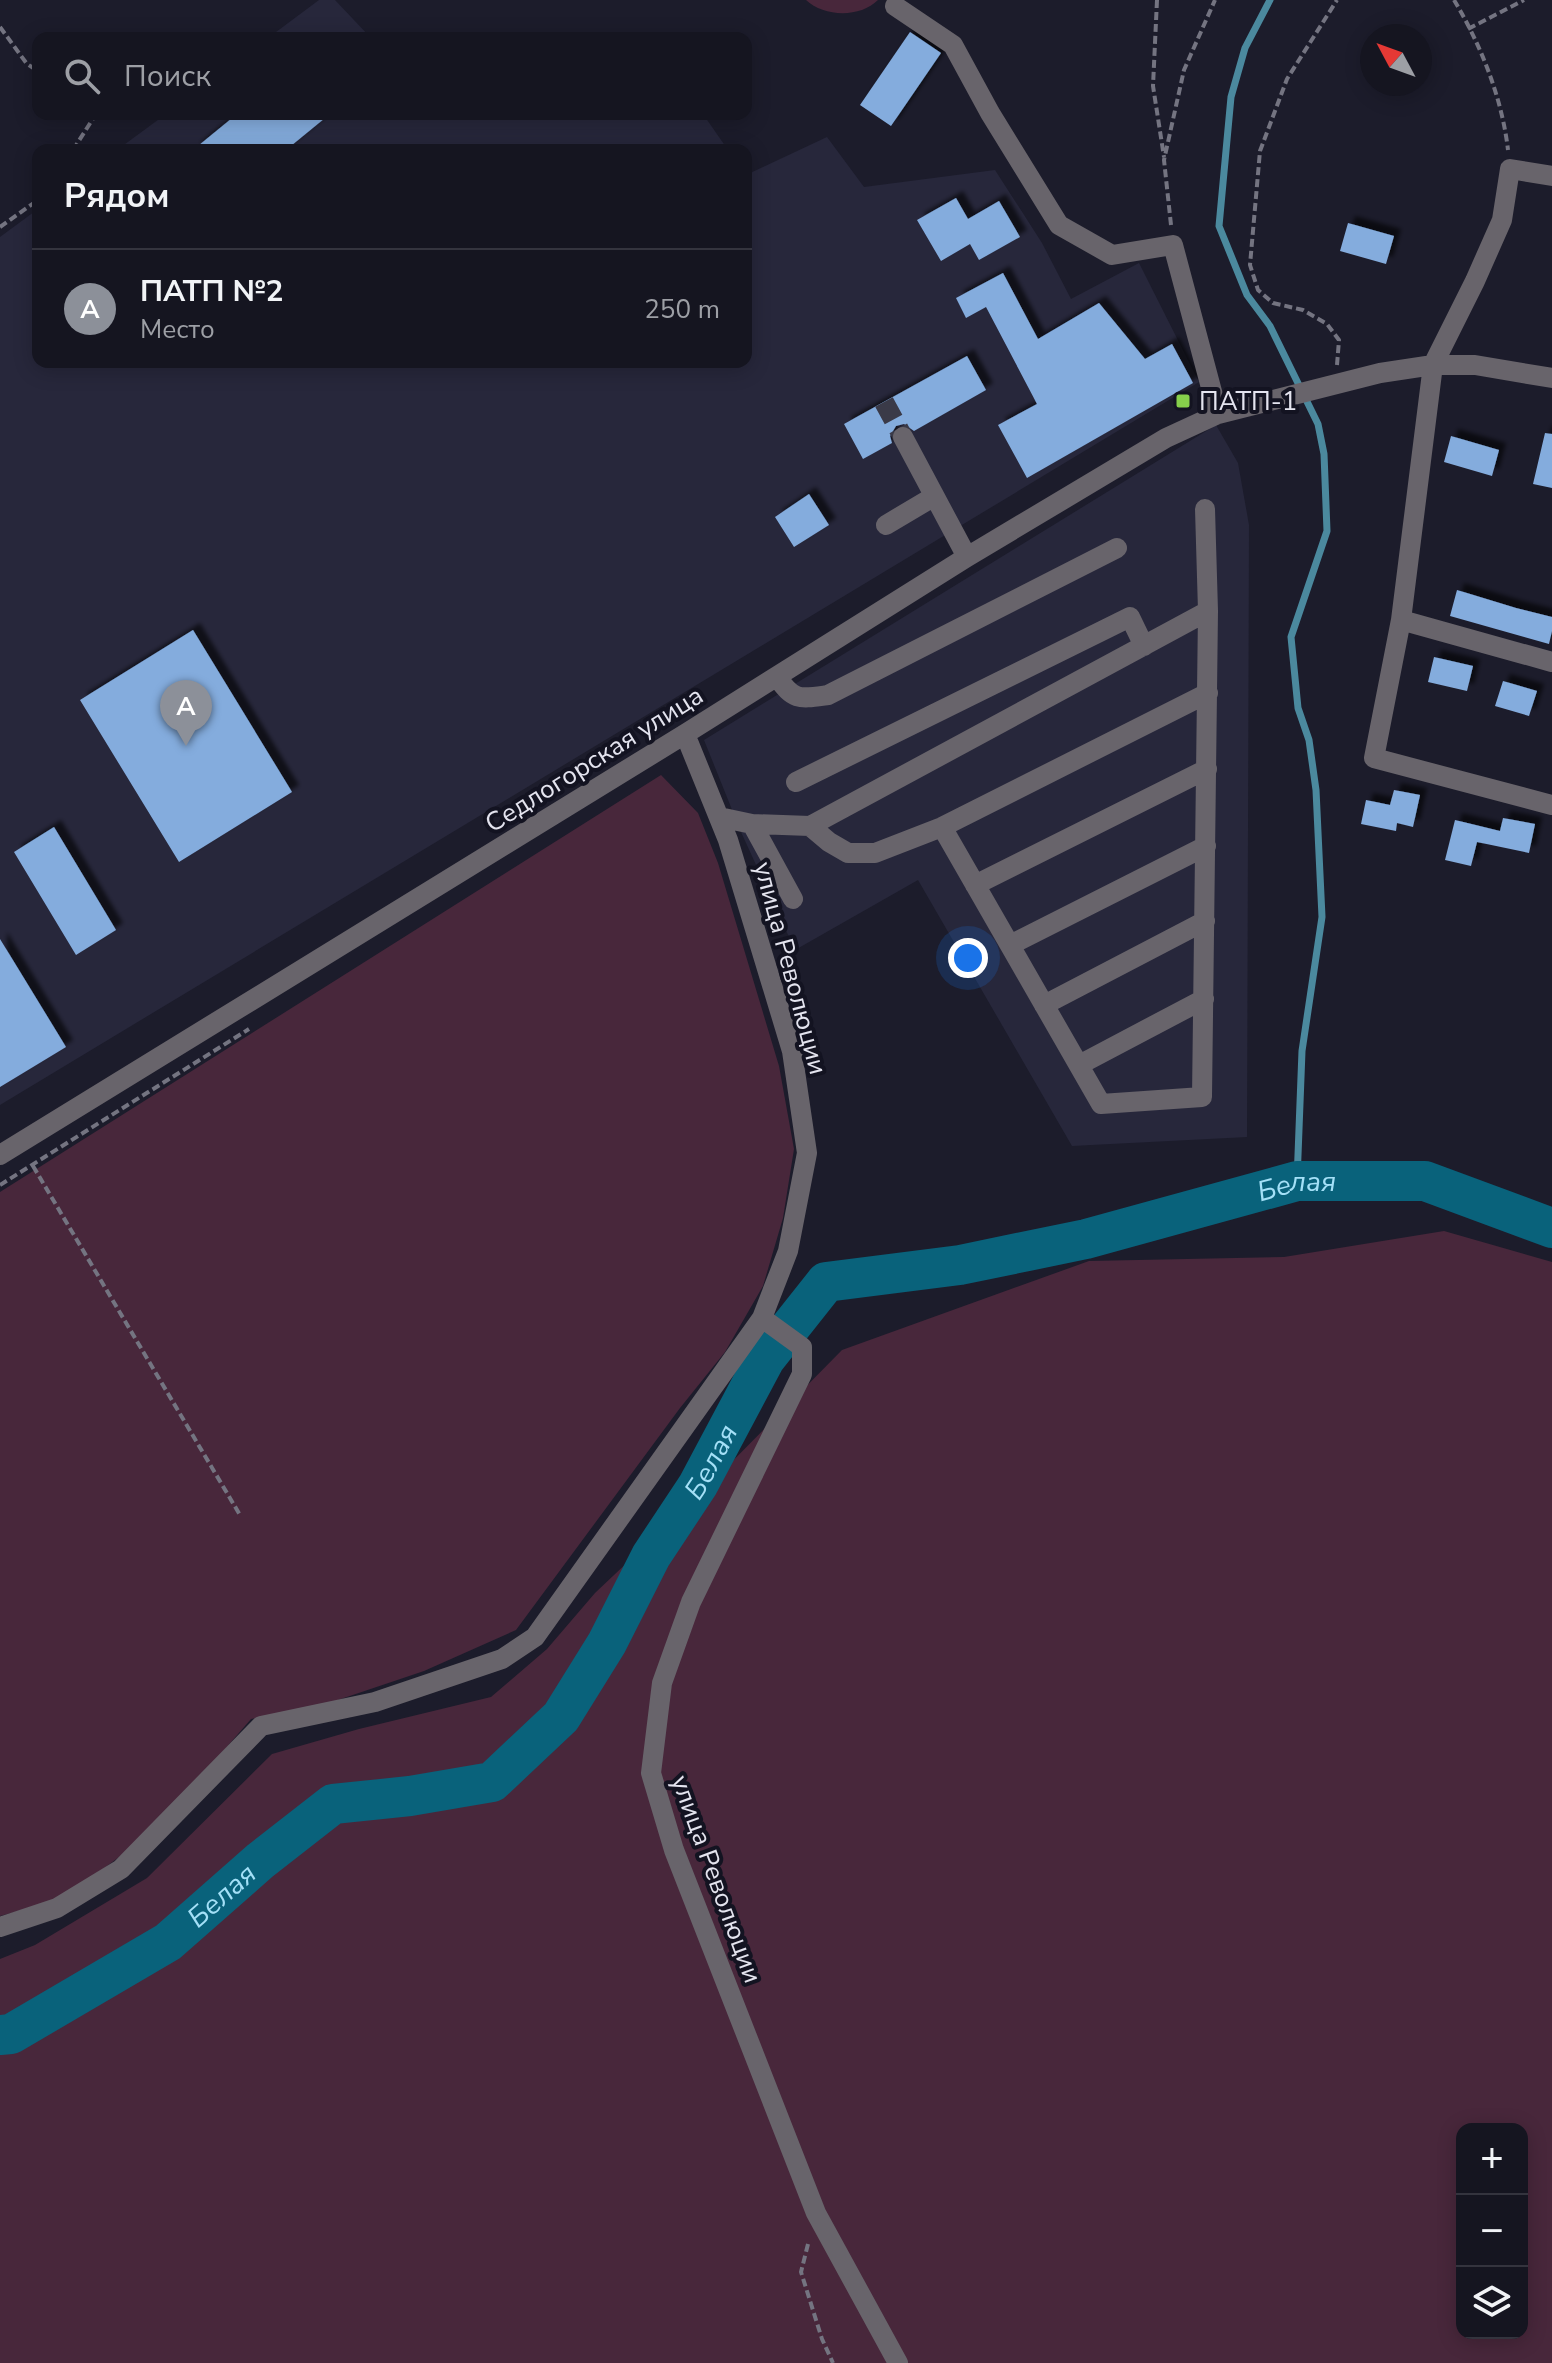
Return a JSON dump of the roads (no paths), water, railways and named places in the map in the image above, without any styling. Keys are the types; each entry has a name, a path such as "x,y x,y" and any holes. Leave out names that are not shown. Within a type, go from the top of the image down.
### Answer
{"street":[{"path":"895,6 953,45 990,113 1059,225 1112,255 1173,245 1218,414"},
{"path":"1552,176 1510,169 1502,220 1433,365 1401,620 1374,758 1552,805"},
{"name":"Седлогорская улица","path":"0,1155 967,557 1166,438 1218,414 1380,373 1433,365 1475,365 1552,378"},
{"path":"903,437 967,557"},
{"path":"886,525 933,497"},
{"path":"942,827 1101,1104 1202,1097 1208,693 1205,509"},
{"path":"777,677 788,692 803,699 828,695 1117,548"},
{"path":"719,817 752,824 810,826 1208,611"},
{"path":"796,782 1130,617 1144,646"},
{"path":"1401,620 1552,662"},
{"path":"1004,679 1021,712"},
{"path":"810,826 848,853 875,853 942,827 1208,693"},
{"name":"улица Революции","path":"685,734 728,840 792,1051 807,1153 788,1251 762,1318 802,1347 802,1374 691,1602 662,1683 651,1773 674,1850 816,2213 898,2363"},
{"path":"975,885 1207,769"},
{"path":"752,824 793,899"},
{"path":"1010,945 1206,846"},
{"path":"1044,1005 1205,921"},
{"path":"1079,1065 1204,999"},
{"path":"0,1927 57,1908 121,1869 261,1726 375,1702 502,1659 535,1637 762,1318"}],"waterway":[{"path":"1270,0 1245,48 1231,97 1219,226 1247,295 1270,326 1318,424 1324,454 1327,531 1291,637 1298,708 1309,740 1316,790 1322,917 1302,1051 1297,1181"},
{"name":"Белая","path":"0,2035 11,2034 168,1942 260,1861 333,1804 410,1796 492,1782 561,1717 607,1643 651,1556 698,1485 765,1359 826,1282 960,1265 1086,1239 1297,1181 1425,1181 1552,1228"}],"tunnel":[{"path":"884,402 903,437"}],"place":[{"name":"ПАТП-1","path":"1183,401"},
{"name":"ПАТП №2","path":"186,746"}]}
